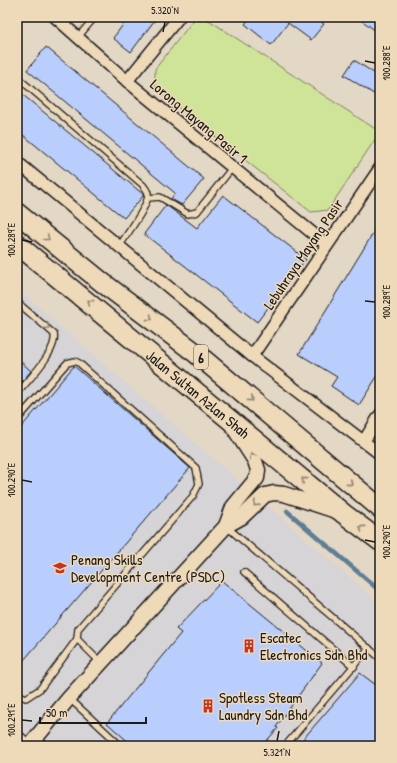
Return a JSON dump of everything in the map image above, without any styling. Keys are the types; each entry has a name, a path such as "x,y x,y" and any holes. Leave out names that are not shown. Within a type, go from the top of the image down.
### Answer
{"highway":[{"name":"Jalan Sultan Azlan Shah","path":"17,213 103,282 197,354 380,508"},
{"name":"Jalan Sultan Azlan Shah","path":"17,244 224,413 344,514 380,541"}],"street":[{"name":"Lorong Mayang Pasir 1","path":"55,17 127,81 327,245"},
{"path":"127,81 178,17"},
{"path":"17,162 118,247 252,356 380,454"},
{"name":"Lebuhraya Mayang Pasir","path":"252,356 327,245 379,173"},
{"path":"224,413 255,461 258,470 257,478 233,507 226,526"},
{"path":"364,441 380,415"},
{"path":"30,745 69,698 226,526 242,517 265,495 274,493 284,494 344,514"}],"lane":[{"path":"78,37 95,17"},
{"path":"17,76 143,185 148,192 148,198 118,247"},
{"path":"148,198 160,197 188,214 197,212 232,168"},
{"path":"17,302 54,334 55,340 52,350 17,394"},
{"path":"17,420 67,363 75,361 85,368 196,468 199,484 194,496 78,629 76,638 40,689 26,698 17,694"},
{"path":"226,526 380,658"},
{"path":"244,572 354,667"},
{"path":"76,638 101,663"},
{"path":"286,746 369,648"},
{"path":"69,698 121,746"},
{"path":"17,732 30,745"}],"shaded area":[{"path":"17,289 380,604 380,746 17,746"}],"green space":[{"path":"196,17 204,17 380,132 328,210 311,212 155,89 155,69"}],"building":[{"path":"129,17 157,17 131,52 113,38"},
{"path":"251,17 315,17 324,24 311,40 288,23 271,45 245,24"},
{"path":"357,17 380,17 380,34"},
{"path":"46,47 204,179 182,205 171,199 175,193 27,70"},
{"path":"354,60 380,77 380,98 344,75"},
{"path":"17,90 144,195 124,218 17,130"},
{"path":"223,195 306,259 257,322 144,234 166,205 197,228"},
{"path":"380,222 380,372 359,405 331,386 337,377 299,354"},
{"path":"17,358 31,371 17,387"},
{"name":"Penang Skills Development Centre (PSDC)","path":"74,366 190,468 17,668 17,432"},
{"path":"222,581 322,663 276,727 278,728 262,746 133,746 107,723 181,633 176,629"},
{"path":"360,673 380,688 380,746 297,746"}],"waterway":[{"path":"287,511 380,591"}],"place":[{"name":"Penang Skills Development Centre (PSDC)","path":"60,568"},
{"name":"Escatec Electronics Sdn Bhd","path":"249,646"},
{"name":"Spotless Steam Laundry Sdn Bhd","path":"208,706"}]}
